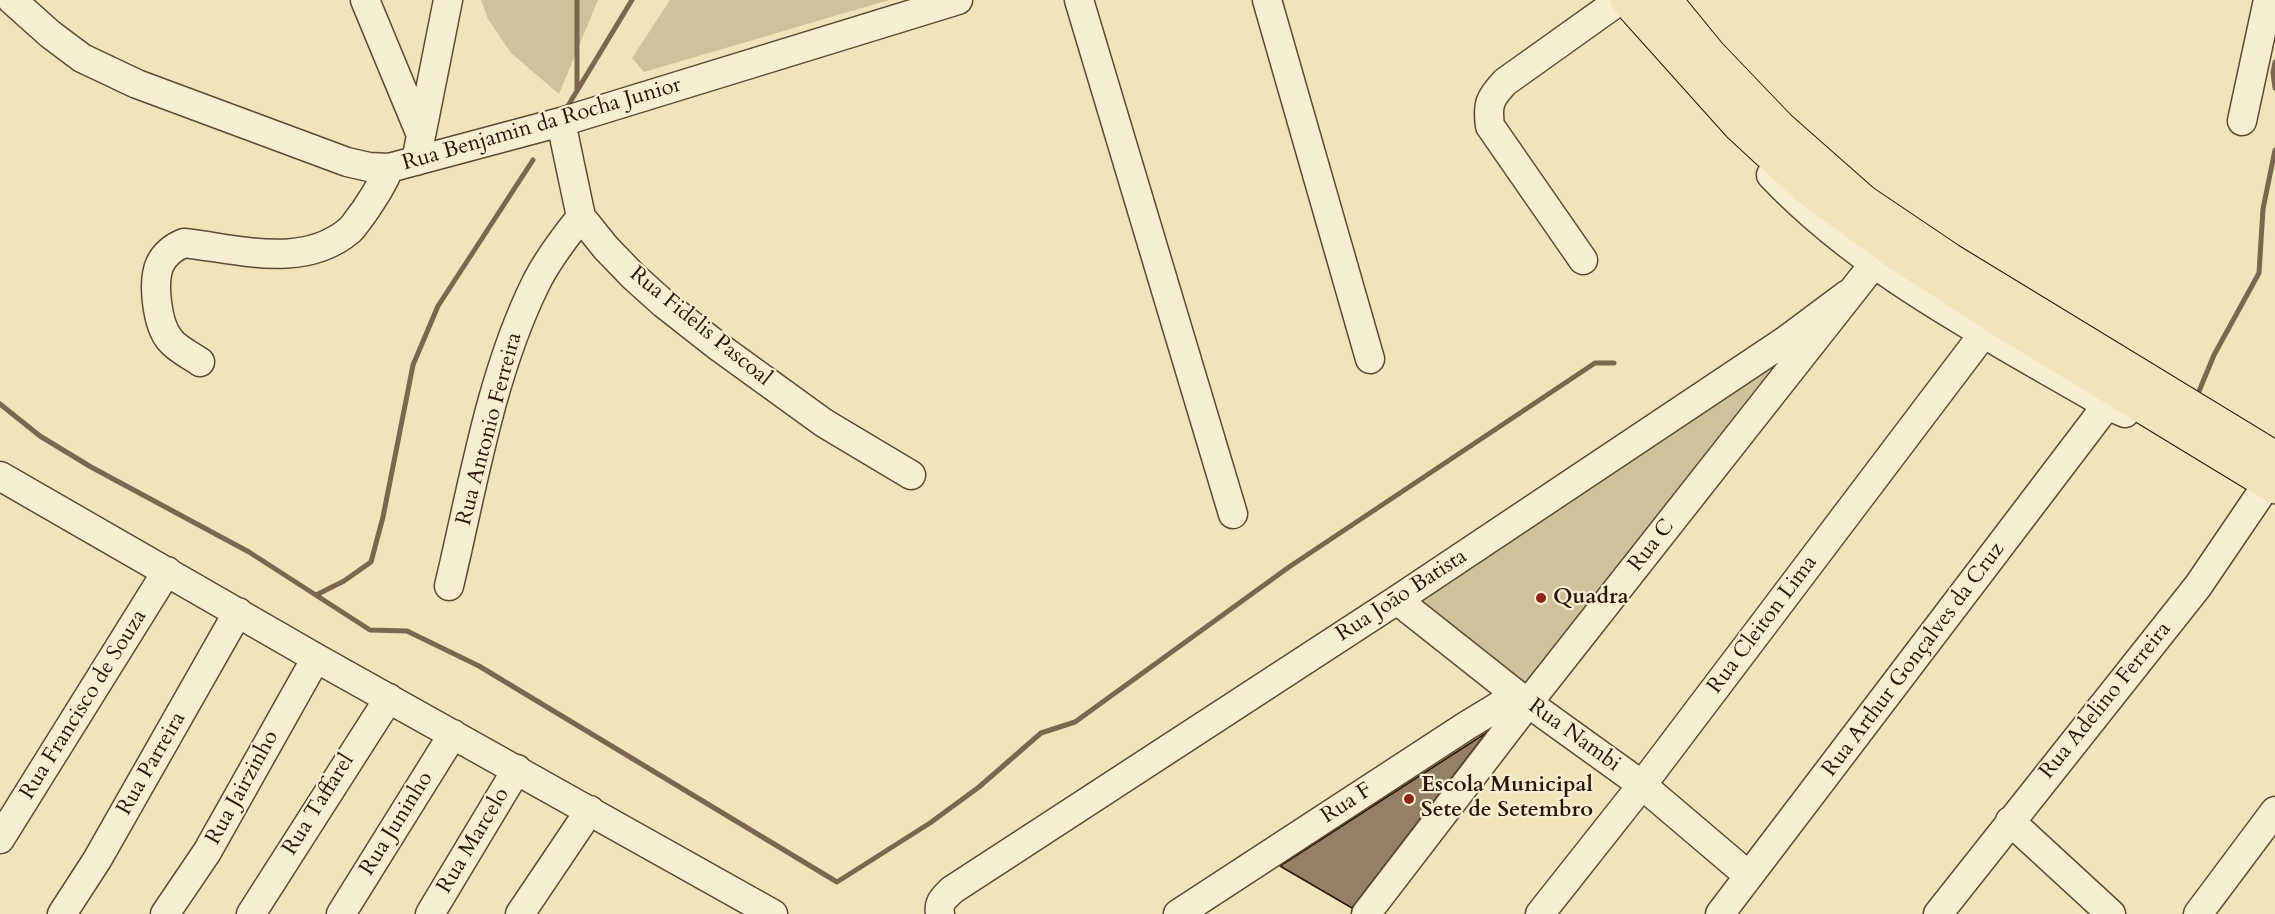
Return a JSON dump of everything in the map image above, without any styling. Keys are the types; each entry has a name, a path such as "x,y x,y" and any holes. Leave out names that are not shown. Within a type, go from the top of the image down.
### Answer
{"main road":[{"path":"1627,0 1740,126 1806,187 1895,252 2002,321 2198,441 2273,474"},
{"path":"1665,0 1710,55 1779,127 1864,202 2273,474"}],"street":[{"name":"Rua Benjamin da Rocha Junior","path":"12,0 50,34 82,58 137,84 346,162 369,167 409,154 561,122 958,0"},
{"path":"365,0 409,154"},
{"path":"200,362 170,340 159,317 156,282 161,262 174,246 184,243 282,255 311,251 330,243 351,229 409,154 448,0"},
{"path":"1079,0 1233,514"},
{"path":"1267,0 1370,359"},
{"path":"1583,260 1490,126 1488,110 1493,94 1504,82 1620,0"},
{"path":"2242,121 2268,0"},
{"name":"Rua Fidelis Pascoal","path":"561,122 580,217 606,248 663,303 824,423 911,475"},
{"path":"1740,126 1748,146 1760,163 1786,190 1831,232 1874,265 1984,333 2108,405 2153,425 2198,441"},
{"name":"Rua Antonio Ferreira","path":"449,586 504,361 520,317 536,283 555,249 580,217"},
{"name":"Rua C","path":"1366,914 1523,699 1820,335 1848,294 1874,265"},
{"name":"Rua Joāo Batista","path":"946,902 1776,348 1848,294"},
{"name":"Rua Cleiton Lima","path":"1540,914 1642,785 1984,333"},
{"name":"Rua Arthur Gonçalves da Cruz","path":"1720,914 2108,405"},
{"name":"Rua Adelino Ferreira","path":"1938,914 2198,586 2273,474"},
{"path":"0,476 316,658 773,914"},
{"name":"Rua Francisco de Souza","path":"0,838 167,571"},
{"name":"Rua Nambi","path":"1397,600 1523,699 1642,785 1749,876"},
{"name":"Rua Parreira","path":"62,914 97,860 238,612"},
{"name":"Rua Jairzinho","path":"165,914 207,852 316,658"},
{"name":"Rua Taffarel","path":"251,914 389,698"},
{"name":"Rua F","path":"1178,914 1456,732 1523,699"},
{"name":"Rua Juninho","path":"341,914 453,734"},
{"name":"Rua Marcelo","path":"430,914 517,769"},
{"path":"520,914 590,810"},
{"path":"2198,914 2275,811"},
{"path":"2010,821 2112,914"}],"shaded area":[{"path":"481,0 598,0 559,94 511,53 488,19"},
{"path":"670,0 889,0 644,72 632,58"},
{"path":"1832,315 1528,696 1400,598"}],"building":[{"name":"Escola Municipal Sete de Setembro","path":"1486,733 1352,908 1280,866"}],"waterway":[{"path":"577,0 577,91"},
{"path":"566,109 632,0"},
{"path":"2275,62 2273,73 2275,88"},
{"path":"2197,396 2214,355 2259,273 2263,209 2275,150"},
{"path":"316,595 344,581 371,562 383,517 413,365 438,306 533,160"},
{"path":"0,404 40,436 91,467 249,552 370,630 407,631 479,666 837,882 930,823 979,787 1041,733 1075,722 1289,567 1595,363 1614,363"}],"place":[{"name":"Quadra","path":"1541,598"},
{"name":"Escola Municipal Sete de Setembro","path":"1409,799"}]}
